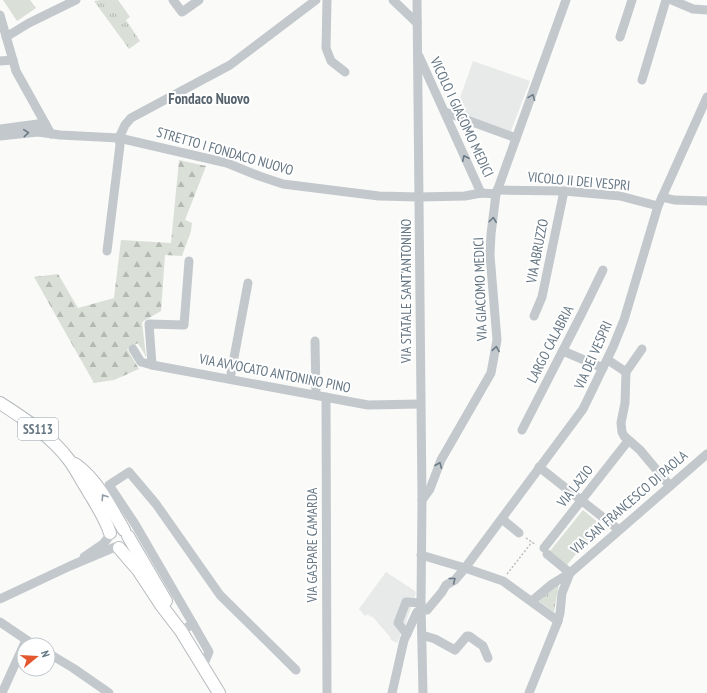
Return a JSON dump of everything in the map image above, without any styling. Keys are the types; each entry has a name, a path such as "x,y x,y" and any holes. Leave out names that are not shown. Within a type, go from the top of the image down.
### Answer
{"main road":[{"name":"SS113","path":"0,403 46,435 70,461"},
{"path":"70,461 82,469 103,494 162,592 181,631"},
{"path":"70,461 101,513 113,541 138,570 161,605 181,631 219,693"},
{"path":"116,528 120,528 126,533 128,541 125,545 113,541 116,528"}],"street":[{"path":"6,37 29,23 76,0"},
{"path":"174,0 182,12 199,0"},
{"path":"107,251 120,145 119,138 125,125 131,118 230,65 316,0"},
{"path":"327,0 326,48 331,61 345,72"},
{"path":"393,0 417,23"},
{"name":"VIA STATALE SANT'ANTONINO","path":"417,0 422,638"},
{"name":"VIA GIACOMO MEDICI","path":"422,500 430,489 441,460 491,373 497,340 490,255 491,234 497,192 566,0"},
{"path":"620,37 632,0"},
{"path":"642,80 666,0"},
{"path":"672,0 694,9 707,10"},
{"path":"0,15 20,80 51,134"},
{"name":"VICOLO I GIACOMO MEDICI","path":"417,52 482,193"},
{"path":"0,62 13,60"},
{"name":"VIA DEI VESPRI","path":"421,606 427,610 446,585 455,580 465,568 583,409 606,364 624,320 660,202 707,97"},
{"path":"445,112 516,138"},
{"path":"0,129 45,123"},
{"name":"STRETTO I FONDACO NUOVO","path":"0,136 38,132 119,138 227,163 283,184 379,196 465,196 482,193"},
{"name":"VICOLO II DEI VESPRI","path":"482,193 564,191 620,196 660,202 674,200 707,201"},
{"name":"VIA ABRUZZO","path":"534,316 544,290 564,191"},
{"path":"152,365 149,324 184,325 189,261"},
{"name":"LARGO CALABRIA","path":"522,430 603,270"},
{"path":"230,379 248,282"},
{"path":"315,342 316,395"},
{"path":"642,348 626,372 625,403 621,427 624,436 628,441 640,450 670,486"},
{"name":"VIA AVVOCATO ANTONINO PINO","path":"133,350 141,362 152,365 368,405 420,404"},
{"path":"563,351 606,364 626,372"},
{"name":"VIA GASPARE CAMARDA","path":"326,397 327,693"},
{"name":"VIA LAZIO","path":"545,551 581,500 628,441"},
{"name":"VIA SAN FRANCESCO DI PAOLA","path":"532,601 556,581 570,573 707,454"},
{"path":"540,467 619,530"},
{"path":"203,666 209,652 135,524 109,485 129,472 156,504 220,595 296,670"},
{"path":"502,519 519,533"},
{"path":"0,599 70,566 103,544 113,541"},
{"path":"545,551 570,573"},
{"path":"421,555 503,581 558,621"},
{"name":"VIA SAN FRANCESCO DI PAOLA","path":"529,693 558,621 562,593 570,573"},
{"path":"392,693 404,640 407,634 417,612 421,606 406,602 398,623 407,634"},
{"path":"0,622 21,637"},
{"path":"181,631 193,624"},
{"path":"423,693 422,638 435,638 455,650 467,636 469,636 483,646 488,658"},
{"path":"56,658 107,692"},
{"path":"2,693 16,668"}],"path":[{"path":"519,533 545,551"},
{"path":"503,581 511,568 532,542"}],"shaded area":[{"path":"473,61 530,81 511,131 455,112"},
{"path":"386,572 416,593 397,643 391,640 372,616 370,617 368,614 365,616 359,609"}],"green space":[{"path":"3,0 30,0 36,8 17,21"},
{"path":"118,0 130,17 126,20 140,41 129,49 94,1"},
{"path":"179,160 206,166 185,220 192,223 191,231 182,256 165,255 161,311 142,322 146,357 138,343 127,349 139,369 114,380 94,383 34,277 58,274 78,308 114,298 121,240 171,243"},
{"path":"583,510 600,524 567,565 550,551"},
{"path":"559,582 554,612 539,601"}],"district":[{"name":"Fondaco Nuovo","path":"209,99"}]}
